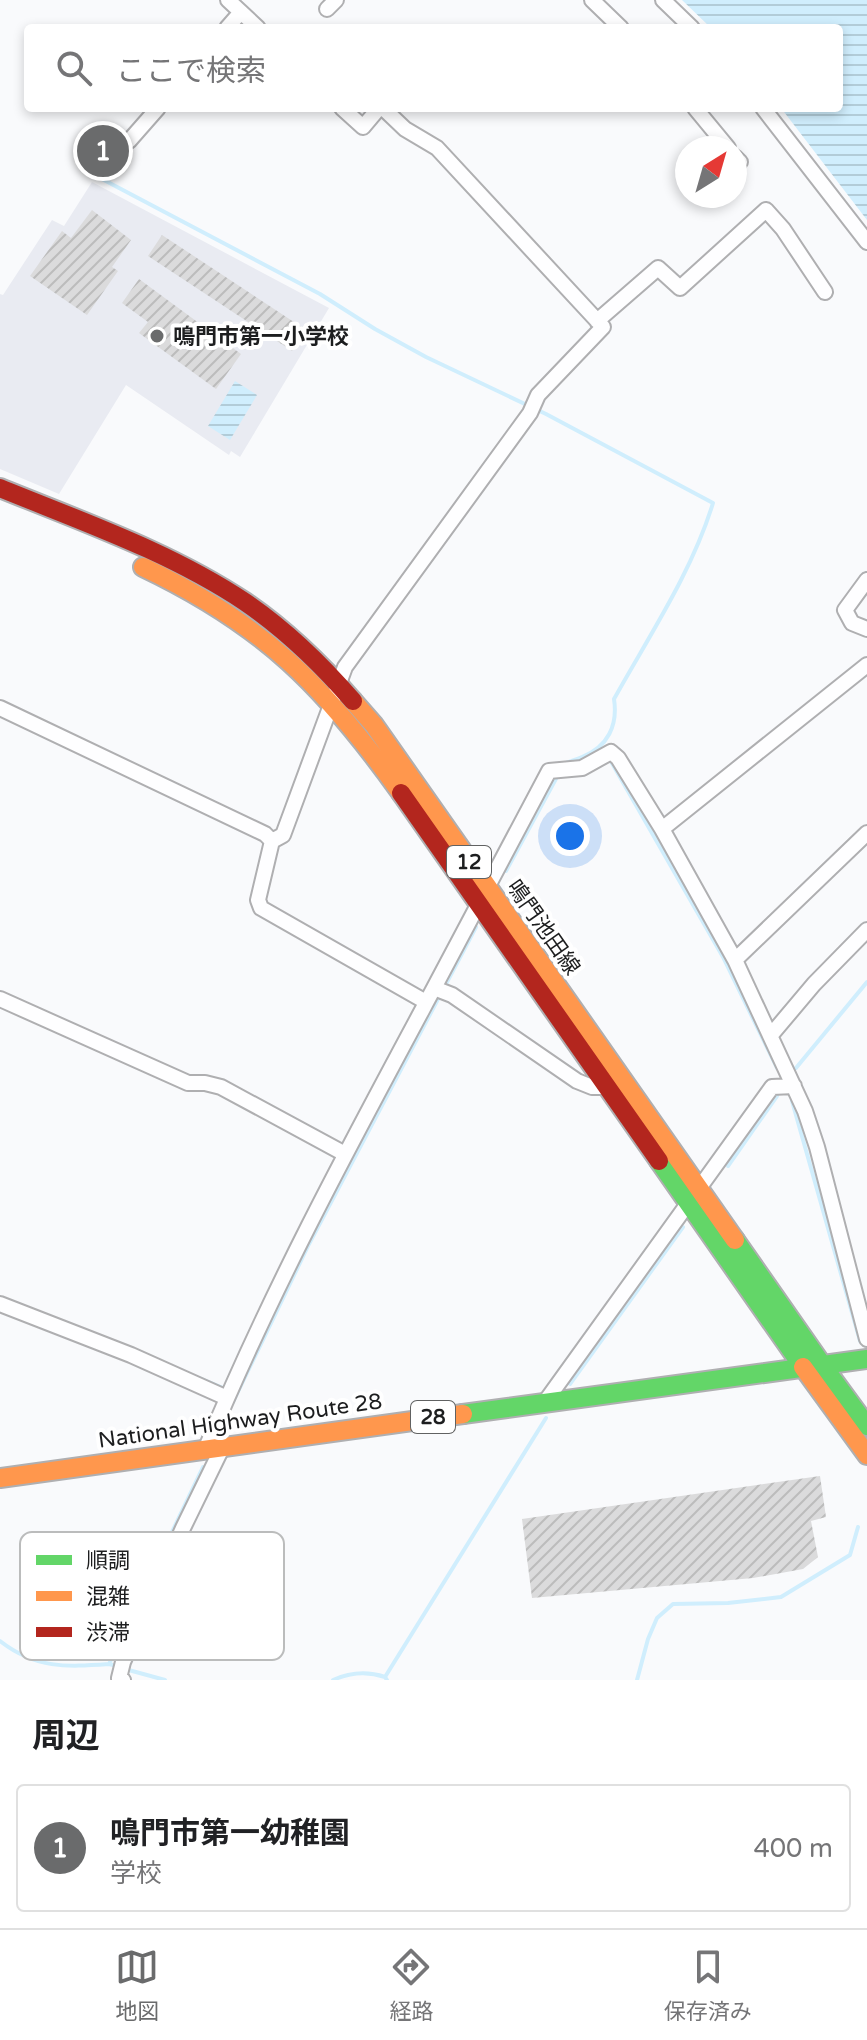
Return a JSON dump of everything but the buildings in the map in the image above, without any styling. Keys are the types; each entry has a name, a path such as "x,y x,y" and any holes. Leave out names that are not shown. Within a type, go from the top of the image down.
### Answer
{"main road":[{"name":"鳴門池田線","path":"0,488 157,555 223,589 274,623 318,661 362,738 483,896 694,1196 803,1367 867,1455"},
{"path":"0,506 81,540"},
{"name":"鳴門池田線","path":"121,558 215,604 262,635 335,692"},
{"name":"鳴門池田線","path":"483,896 606,1087 694,1196 867,1426"},
{"name":"National Highway Route 28","path":"0,1478 867,1359"}],"street":[{"path":"228,0 254,24"},
{"path":"592,0 617,24"},
{"path":"663,0 688,24"},
{"path":"230,24 241,12"},
{"path":"129,141 154,112"},
{"path":"346,112 363,127 377,112"},
{"path":"386,112 405,129 437,148 603,327 538,395 530,413 345,667 283,835 272,841 258,900 261,908 438,994 577,1081 592,1087 606,1087"},
{"path":"698,112 718,136"},
{"path":"766,112 867,242"},
{"path":"597,321 658,268 680,288 766,210 783,229 825,292"},
{"path":"867,580 845,610 852,623 867,629"},
{"path":"662,829 867,665"},
{"path":"0,708 251,828 272,841"},
{"path":"181,1532 214,1447 229,1392 345,1154 438,994 483,896 549,771 582,768 611,752 618,758 662,829 735,960 794,1086 817,1147 867,1339"},
{"path":"735,960 867,833"},
{"path":"771,1035 814,984 867,930"},
{"path":"0,999 188,1083 221,1087 345,1154"},
{"path":"545,1402 772,1087 794,1086"},
{"path":"0,1304 229,1392"}],"shaded area":[{"name":"鳴門市第一小学校","path":"92,182 329,308 240,457 231,451 229,455 126,385 59,494 0,469 0,294 3,295 52,220 64,226"}],"water":[{"path":"682,0 867,0 867,220 784,112 843,112 843,24 707,24"},
{"path":"235,381 257,395 230,440 208,426"}],"waterway":[{"path":"102,179 320,294 426,357 546,414 713,503 682,579 614,699 614,718 609,734 591,753 564,764"},
{"path":"609,758 723,957 777,1068"},
{"path":"506,871 558,775"},
{"path":"233,1402 309,1244 476,927"},
{"path":"796,1068 867,982"},
{"path":"728,1166 777,1096"},
{"path":"792,1101 860,1341"},
{"path":"570,1384 683,1227"},
{"path":"199,1378 228,1390"},
{"path":"387,1680 385,1677 546,1418"},
{"path":"172,1532 203,1467"},
{"path":"637,1680 657,1618 673,1604 728,1603 781,1597 850,1555 858,1527"},
{"path":"0,1641 20,1654"},
{"path":"36,1660 79,1666 109,1664"},
{"path":"111,1660 109,1664 117,1666"},
{"path":"125,1669 165,1680"},
{"path":"333,1680 359,1673 385,1677"}],"traffic: fast":[{"path":"659,1161 803,1367"},
{"path":"735,1240 823,1366"},
{"path":"463,1414 867,1359"},
{"path":"823,1366 867,1426"}],"traffic: slow":[{"path":"143,567 223,611 288,661 346,721 401,793"},
{"path":"353,701 374,725 735,1240"},
{"path":"803,1367 867,1455"},
{"path":"0,1478 463,1414"}],"traffic: jam":[{"path":"0,488 126,539 216,584 289,636 353,701"},
{"path":"401,793 659,1161"}],"place":[{"name":"鳴門市第一幼稚園","path":"103,151"},
{"name":"鳴門市第一小学校","path":"157,336"}]}
